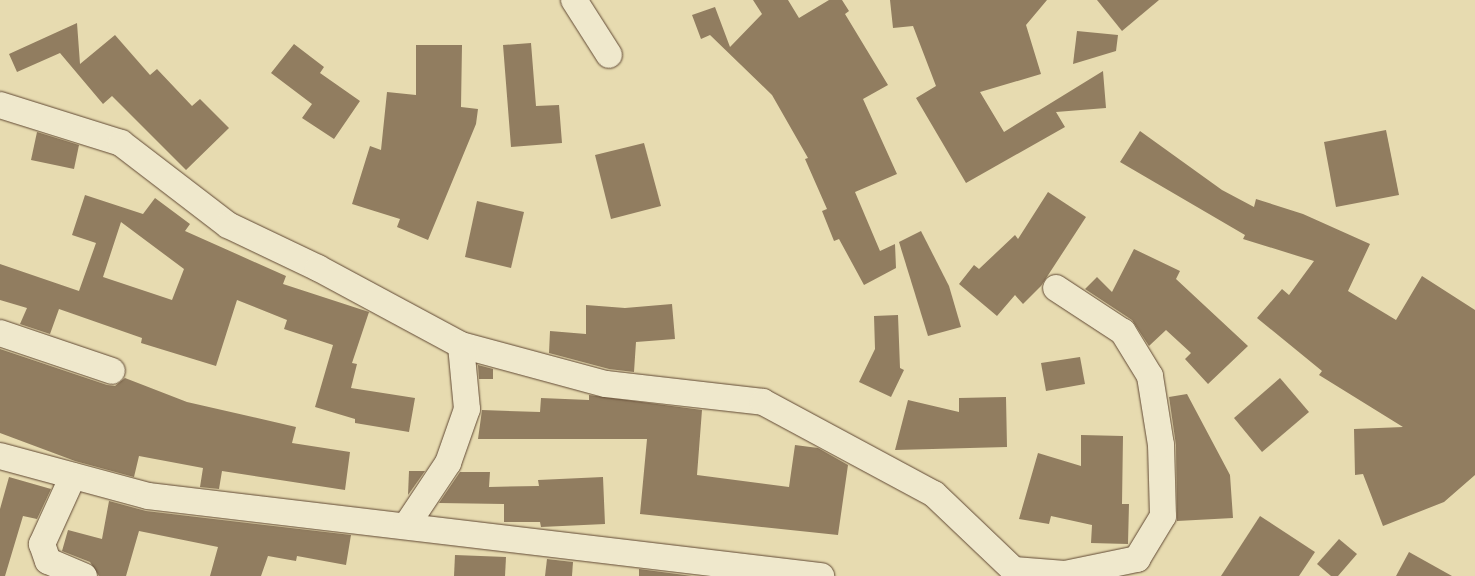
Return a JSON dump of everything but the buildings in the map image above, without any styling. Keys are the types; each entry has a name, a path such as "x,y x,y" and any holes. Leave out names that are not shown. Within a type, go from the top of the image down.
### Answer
{"street":[{"path":"574,0 609,55"},
{"path":"0,105 122,143 228,225 318,268 461,345 606,384 763,402 934,494 1017,573 1064,574 1137,558 1163,516 1162,444 1150,376 1123,332 1056,288"},
{"path":"0,334 112,371"},
{"path":"406,526 448,463 467,409 461,345"},
{"path":"0,456 148,496 821,576"},
{"path":"73,476 42,544 48,561 84,576"}]}
